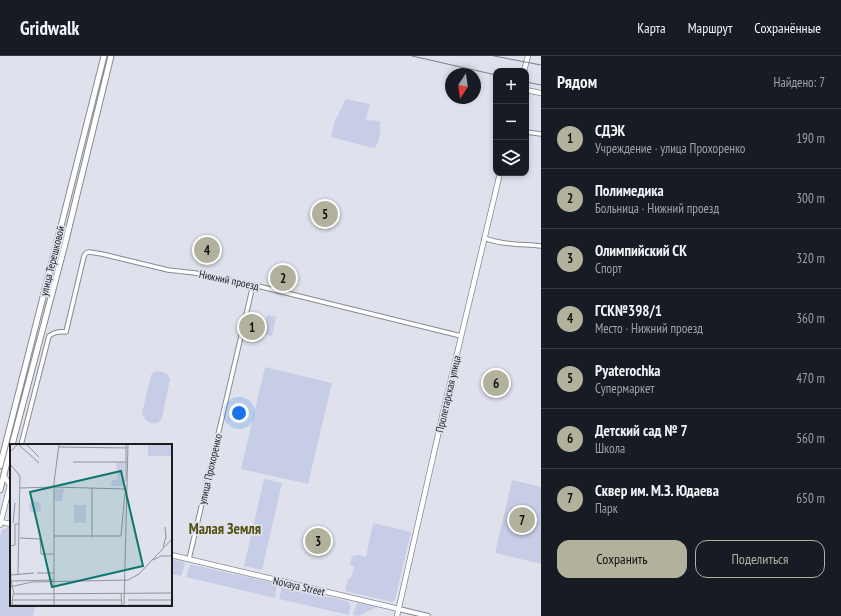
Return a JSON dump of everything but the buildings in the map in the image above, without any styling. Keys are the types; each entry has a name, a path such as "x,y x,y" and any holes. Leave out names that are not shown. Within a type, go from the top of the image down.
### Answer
{"main road":[{"name":"улица Терешковой","path":"0,466 104,56"},
{"name":"улица Терешковой","path":"12,444 97,116 111,56"},
{"path":"525,68 528,56"},
{"path":"529,91 541,93"},
{"name":"Пролетарская улица","path":"397,616 499,176"},
{"path":"14,412 16,411 20,413"},
{"name":"улица Терешковой","path":"0,490 10,450"},
{"path":"0,524 10,483 4,476"},
{"path":"4,510 10,512"},
{"name":"Novaya Street","path":"172,555 399,609"}],"street":[{"path":"529,132 541,134"},
{"path":"484,238 507,244 541,246"},
{"name":"Нижний проезд","path":"40,371 50,336 60,331 66,332 84,256 89,252 168,270 195,273 253,285 461,336"},
{"name":"улица Прохоренко","path":"189,560 253,285"},
{"path":"21,444 40,371 31,369"},
{"name":"Novaya Street","path":"399,609 428,616"}],"shaded area":[{"path":"346,99 370,104 366,118 367,120 380,121 380,134 375,148 331,137 334,123"},
{"path":"267,315 276,317 272,336 263,334"},
{"path":"265,367 332,383 308,484 241,469"},
{"path":"158,371 166,373 170,379 162,418 157,423 151,423 148,422 142,413 151,375"},
{"path":"264,479 282,483 262,570 244,566"},
{"path":"512,480 541,487 541,564 495,553"},
{"path":"373,523 411,532 395,600 392,602 345,591 348,579 351,578 354,567 350,564 352,556 359,555 366,557"},
{"path":"10,527 10,606 35,606 33,616 0,616 0,536 2,530"},
{"path":"172,559 184,562 185,565 181,576 172,574"},
{"path":"190,565 274,583 277,586 275,598 186,577"},
{"path":"282,586 347,601 350,606 349,615 279,599"},
{"path":"357,603 377,607 359,616 354,615 353,614"}],"railway":[{"path":"412,56 493,74"},
{"path":"494,56 541,65"},
{"path":"529,83 541,85"}],"place":[{"name":"Pyaterochka","path":"325,214"},
{"name":"ГСК№398/1","path":"207,250"},
{"name":"Полимедика","path":"283,278"},
{"name":"СДЭК","path":"252,327"},
{"name":"Детский сад № 7","path":"496,383"},
{"name":"Сквер им. М.З. Юдаева","path":"522,520"},
{"name":"Олимпийский СК","path":"318,541"}],"district":[{"name":"Малая Земля","path":"225,529"}]}
